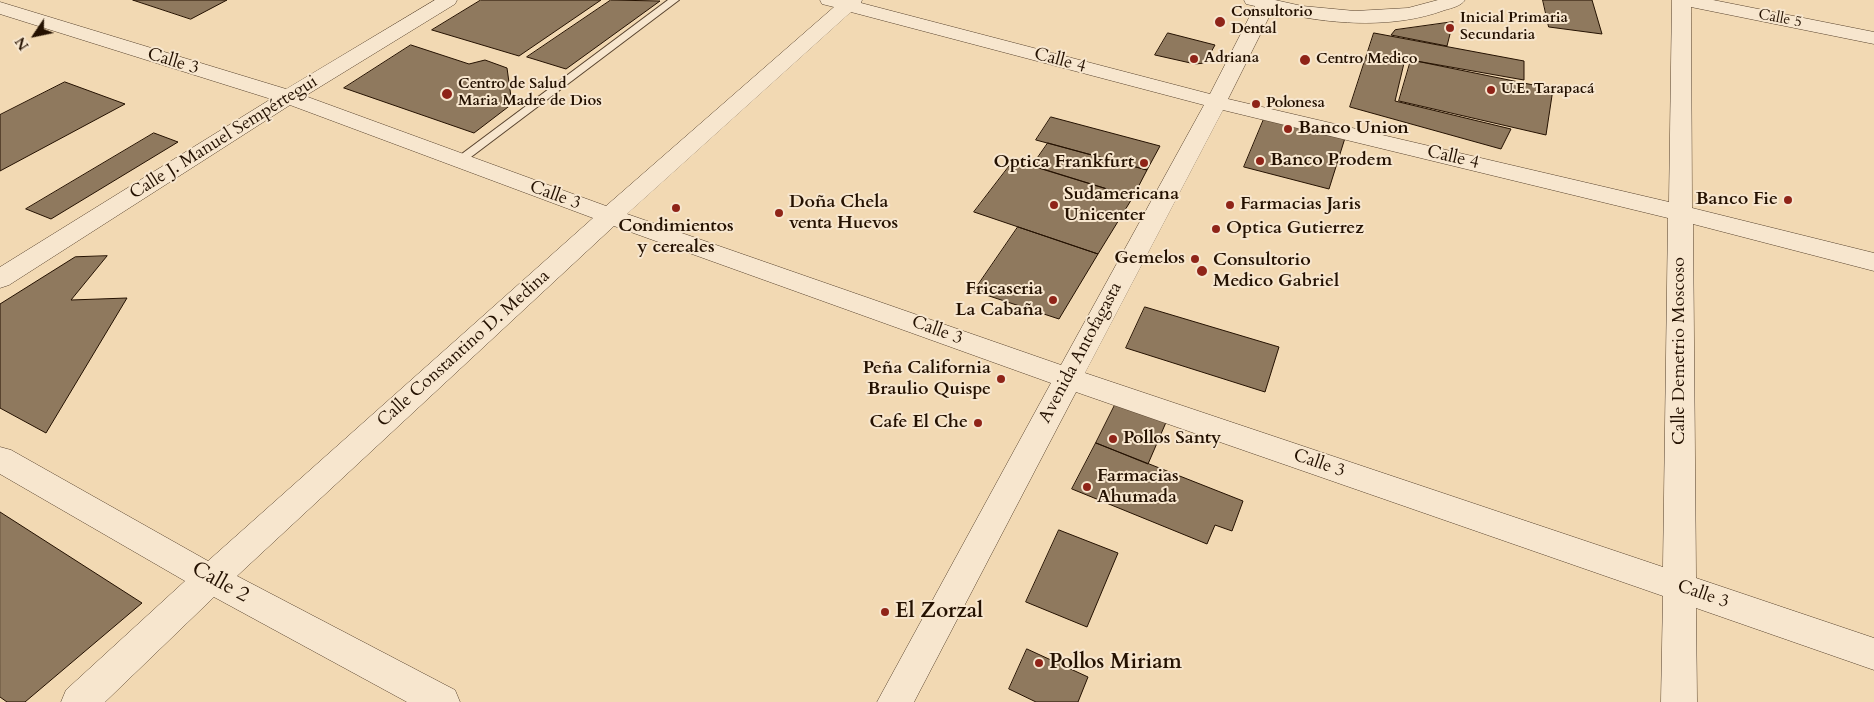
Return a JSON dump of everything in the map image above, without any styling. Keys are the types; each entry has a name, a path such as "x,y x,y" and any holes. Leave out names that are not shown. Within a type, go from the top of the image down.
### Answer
{"street":[{"name":"Calle J. Manuel Sempértegui","path":"0,279 288,97 448,0"},
{"path":"1268,1 1335,7 1359,7 1416,0"},
{"path":"1268,1 1299,11 1368,16 1429,9 1456,0"},
{"name":"Calle Demetrio Moscoso","path":"1678,702 1681,0"},
{"name":"Calle 5","path":"1685,0 1874,38"},
{"name":"Avenida Antofagasta","path":"895,702 1216,102 1268,1"},
{"name":"Calle 4","path":"843,2 1216,102 1680,213 1874,262"},
{"name":"Calle Constantino D. Medina","path":"79,702 211,579 843,2"},
{"name":"Calle 3","path":"0,8 288,97 610,216 1068,378 1874,654"},
{"name":"Calle 2","path":"0,460 211,579 442,702"}],"lane":[{"path":"459,161 674,0"}],"building":[{"path":"133,0 227,0 191,19"},
{"path":"481,0 601,0 519,56 432,30"},
{"path":"611,0 660,1 566,69 527,57"},
{"path":"1543,0 1592,0 1602,34 1549,27"},
{"path":"1453,22 1447,46 1391,35 1395,30"},
{"path":"1168,33 1215,45 1205,63 1195,64 1155,55"},
{"path":"1374,33 1524,61 1524,80 1405,59 1395,101 1511,129 1501,149 1350,107"},
{"path":"411,45 469,64 485,60 507,68 512,104 474,133 344,88"},
{"path":"1411,60 1553,89 1546,135 1399,101"},
{"path":"65,82 125,104 0,171 0,115"},
{"path":"1051,117 1160,146 1147,170 1036,140"},
{"path":"1264,119 1345,138 1329,189 1244,167"},
{"path":"154,133 178,142 51,219 26,209"},
{"path":"1048,143 1147,170 1133,197 1032,166"},
{"name":"Sudamericana Unicenter","path":"1014,160 1133,197 1098,254 974,212"},
{"path":"1018,227 1098,254 1059,319 974,291"},
{"path":"107,256 71,300 127,298 46,433 0,408 0,304 75,257"},
{"path":"1145,307 1279,347 1265,392 1126,348"},
{"path":"1115,405 1167,420 1148,464 1096,443"},
{"path":"1096,443 1243,501 1232,531 1215,525 1207,544 1072,489"},
{"path":"0,512 142,603 25,702 7,702 0,697"},
{"path":"1059,530 1118,553 1087,627 1026,602"},
{"name":"Pollos Miriam","path":"1027,649 1088,677 1078,702 1036,702 1009,689"}],"place":[{"name":"Consultorio Dental","path":"1220,22"},
{"name":"Inicial Primaria Secundaria","path":"1450,28"},
{"name":"Adriana","path":"1194,59"},
{"name":"Centro Medico","path":"1305,60"},
{"name":"U.E. Tarapacá","path":"1491,90"},
{"name":"Centro de Salud Maria Madre de Dios","path":"447,94"},
{"name":"Polonesa","path":"1256,104"},
{"name":"Banco Union","path":"1288,129"},
{"name":"Banco Prodem","path":"1260,161"},
{"name":"Optica Frankfurt","path":"1144,163"},
{"name":"Banco Fie","path":"1788,200"},
{"name":"Sudamericana Unicenter","path":"1054,205"},
{"name":"Farmacias Jaris","path":"1230,205"},
{"name":"Condimientos y cereales","path":"676,208"},
{"name":"Doña Chela venta Huevos","path":"779,213"},
{"name":"Optica Gutierrez","path":"1216,229"},
{"name":"Gemelos","path":"1195,259"},
{"name":"Consultorio Medico Gabriel","path":"1202,271"},
{"name":"Fricaseria La Cabaña","path":"1053,300"},
{"name":"Peña California Braulio Quispe","path":"1001,379"},
{"name":"Cafe El Che","path":"978,423"},
{"name":"Pollos Santy","path":"1113,439"},
{"name":"Farmacias Ahumada","path":"1087,487"},
{"name":"El Zorzal","path":"885,612"},
{"name":"Pollos Miriam","path":"1039,663"}]}
